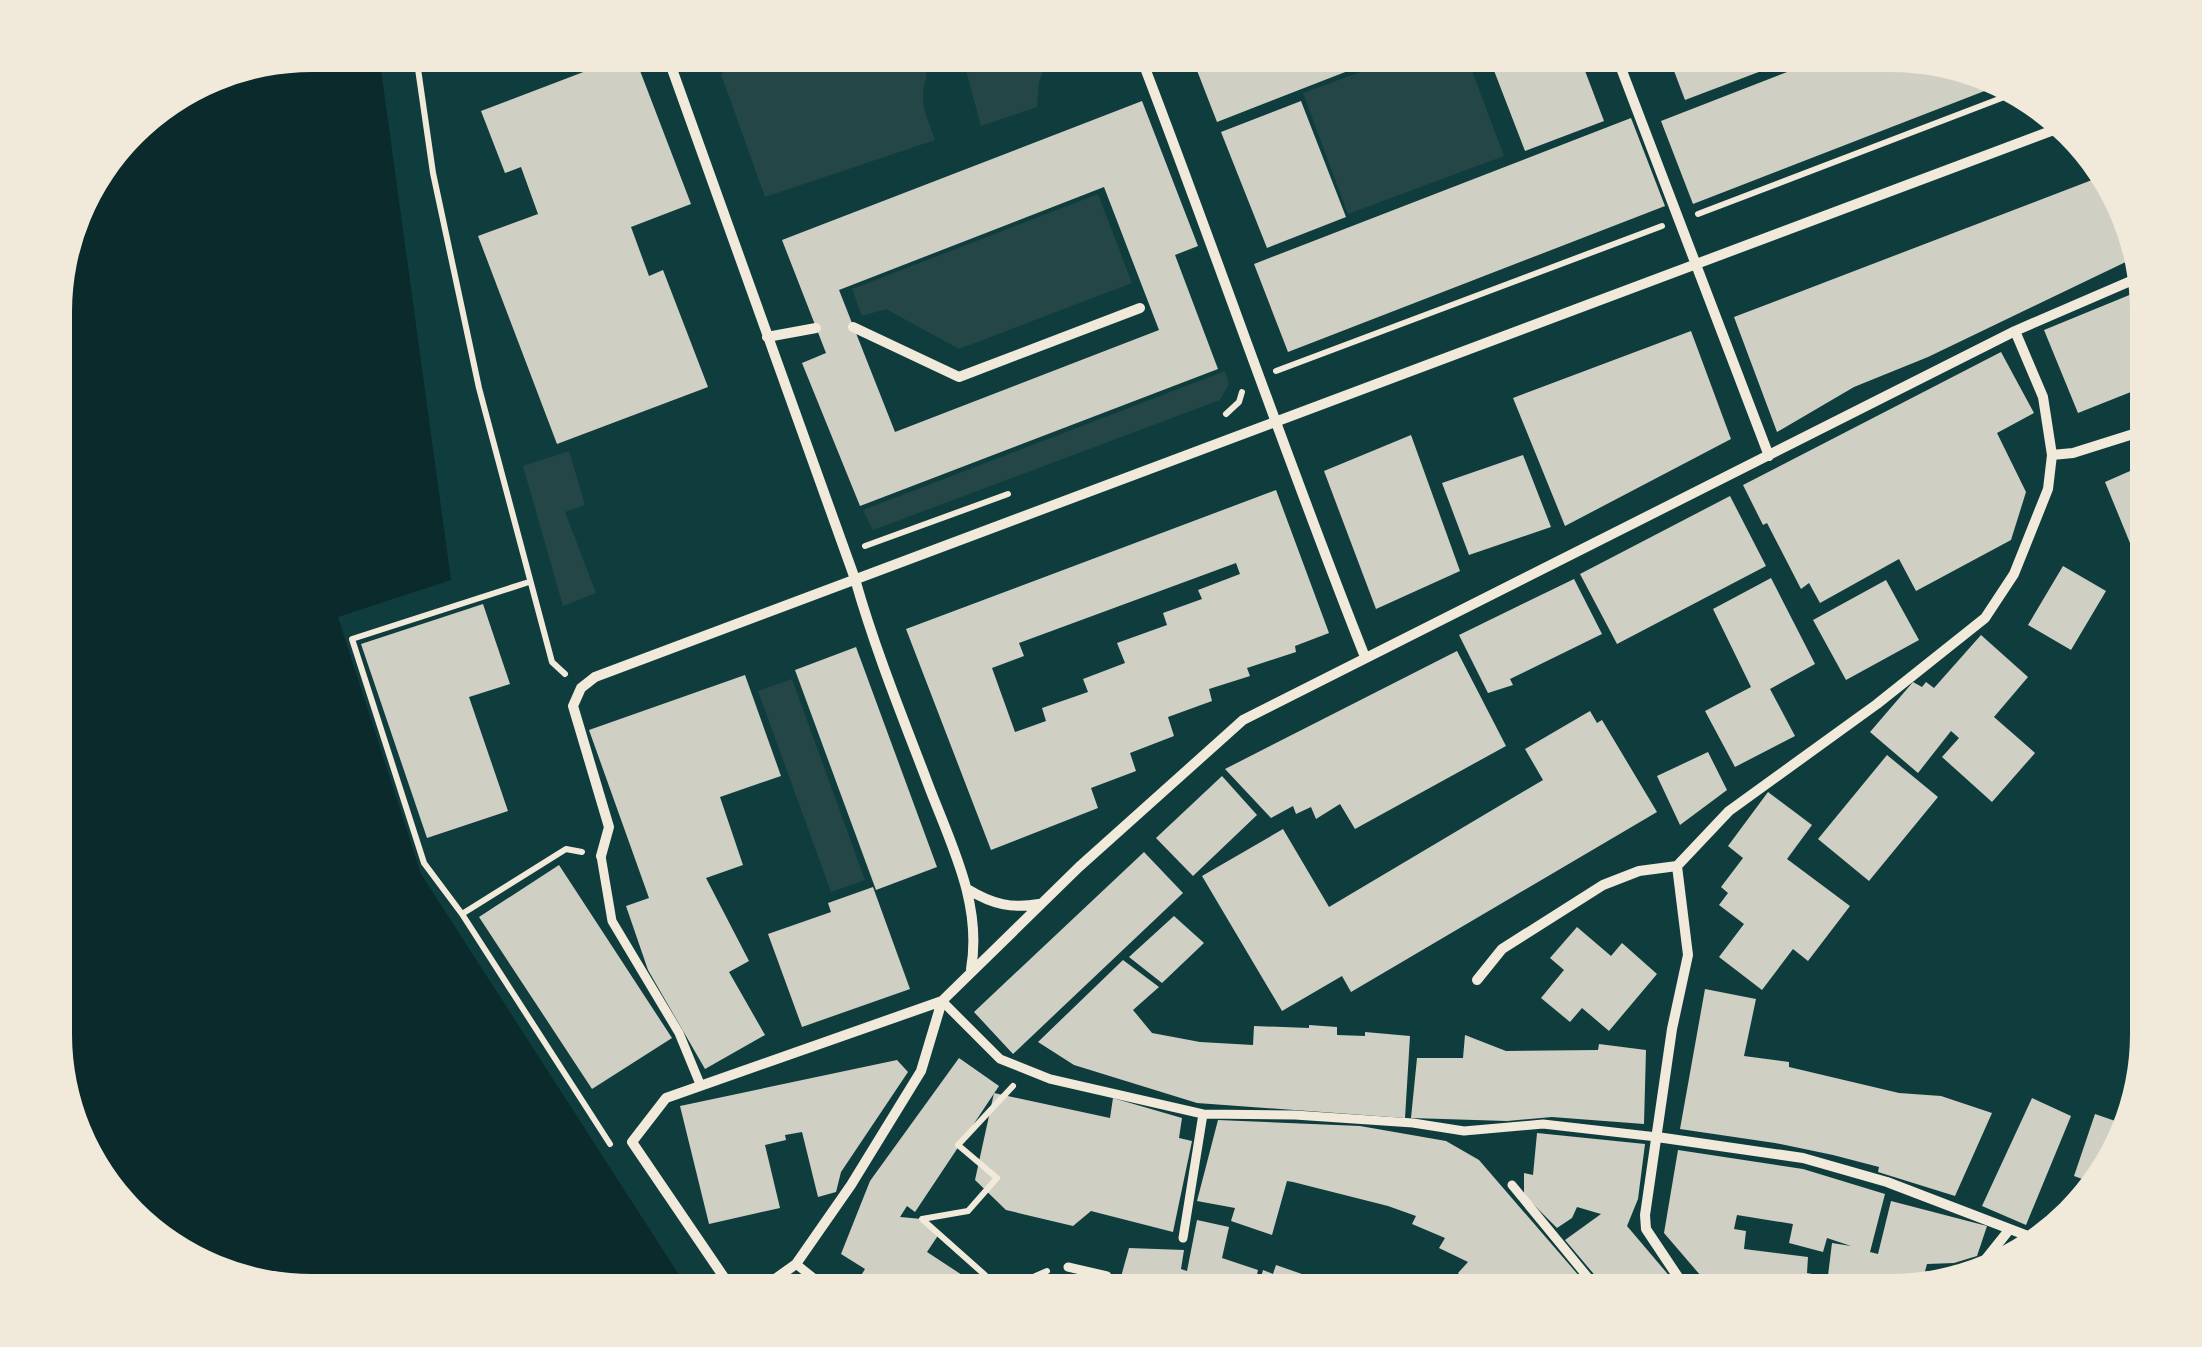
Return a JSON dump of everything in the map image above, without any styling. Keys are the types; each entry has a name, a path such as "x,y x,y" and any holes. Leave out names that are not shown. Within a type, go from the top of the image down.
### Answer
{"street":[{"path":"673,72 855,579 869,629 969,890 976,941 971,970"},
{"path":"1146,72 1365,657"},
{"path":"1622,72 1769,456"},
{"path":"700,1084 679,1034 612,921 601,856 610,828 573,706 581,688 595,677 2048,132"},
{"path":"782,1274 796,1264 851,1185 921,1071 942,1001 1040,904 1243,720 2015,332 2127,283"},
{"path":"853,327 958,378 1140,308"},
{"path":"767,337 816,328"},
{"path":"1476,980 1502,949 1604,885 1639,871 1677,866 1729,811 1876,704 1985,618 2014,574 2036,526 2048,490 2052,454 2043,397 2015,332"},
{"path":"2052,454 2074,453 2129,435"},
{"path":"1676,1274 1646,1230 1645,1215 1672,1029 1688,955 1677,866"},
{"path":"969,890 988,902 1018,908 1040,904"},
{"path":"722,1274 632,1142 666,1098 942,1001"},
{"path":"942,1001 1000,1060 1050,1079 1203,1114 1314,1116 1464,1131 1543,1124 1804,1158 1888,1182 2021,1234"},
{"path":"1182,1238 1203,1114"},
{"path":"1512,1185 1585,1274"},
{"path":"1992,1251 2009,1230"},
{"path":"796,1264 808,1274"},
{"path":"1068,1267 1098,1274"}],"path":[{"path":"418,72 445,232 479,388 529,582 552,662 581,688"},
{"path":"1220,418 1239,402 1244,386 1261,377 1998,99"},
{"path":"845,553 1014,492"},
{"path":"529,582 352,640 424,862 462,914 615,1153"},
{"path":"462,914 566,849 601,856"},
{"path":"984,1274 922,1219 968,1210 997,1178 958,1145 1028,1070"},
{"path":"1036,1274 1068,1267"}],"shaded area":[{"path":"313,72 381,72 451,580 338,617 421,874 678,1274 313,1274 251,1266 193,1242 143,1204 113,1168 91,1126 81,1096 72,1034 72,313 77,266 91,221 113,179 132,154 154,132 193,105 251,81"},
{"path":"926,72 923,103 935,140 765,197 721,74"},
{"path":"966,72 1043,72 1037,107 981,126"},
{"path":"1360,72 1472,72 1504,156 1348,214 1303,93"},
{"path":"1098,194 1132,283 959,349 886,309 862,316 852,289"},
{"path":"1225,371 1229,384 1220,400 873,530 863,510"},
{"path":"569,451 585,505 565,512 596,593 563,606 523,466"},
{"path":"792,679 865,880 831,892 758,691"}],"building":[{"path":"583,72 641,72 691,204 631,227 649,276 663,270 708,387 557,444 478,236 538,214 521,167 505,173 481,111"},
{"path":"1198,72 1345,72 1217,122"},
{"path":"1495,72 1585,72 1604,121 1525,151"},
{"path":"1674,72 1759,72 1685,100"},
{"path":"1787,72 1920,75 1983,92 1693,204 1661,121"},
{"path":"1142,101 1198,246 1175,255 1218,369 860,506 802,363 826,353 782,240","holes":["1104,187 1159,330 895,432 839,290"]},
{"path":"1301,101 1346,217 1267,248 1221,132"},
{"path":"1631,118 1665,206 1288,352 1254,264"},
{"path":"2090,181 2105,207 2124,263 1928,357 1854,387 1777,432 1734,317"},
{"path":"2129,295 2129,393 2078,413 2044,330"},
{"path":"1691,331 1731,439 1565,526 1513,398"},
{"path":"2001,352 2034,413 1997,433 2026,492 2011,540 1916,591 1899,559 1820,603 1809,583 1801,589 1743,485"},
{"path":"1411,435 1460,571 1376,609 1324,471"},
{"path":"1523,455 1551,527 1469,555 1442,483"},
{"path":"2129,471 2129,541 2105,482"},
{"path":"1276,490 1329,633 1295,646 1296,652 1247,668 1250,676 1209,689 1212,701 1168,717 1174,736 1130,753 1136,771 1091,788 1098,808 991,850 906,629","holes":["1236,563 1240,574 1198,590 1202,599 1163,613 1167,625 1117,643 1125,663 1083,679 1088,692 1042,708 1046,721 1015,732 992,668 1024,656 1019,643"]},
{"path":"1730,496 1766,566 1617,644 1580,574"},
{"path":"2063,566 2106,591 2071,650 2028,625"},
{"path":"1771,578 1815,664 1770,689 1795,736 1735,767 1705,711 1751,687 1713,609"},
{"path":"1574,579 1602,634 1510,679 1513,685 1488,693 1459,635"},
{"path":"1886,580 1919,640 1846,680 1813,620"},
{"path":"483,604 510,684 469,697 508,811 427,838 361,644"},
{"path":"1981,635 2028,677 1994,717 2035,753 1992,802 1942,757 1959,738 1951,731 1918,773 1870,732 1913,682 1922,687 1926,682 1934,688"},
{"path":"856,647 937,867 876,890 795,670"},
{"path":"1457,651 1506,746 1355,829 1340,804 1316,819 1311,807 1296,814 1293,806 1271,818 1225,769"},
{"path":"745,675 781,776 720,797 743,865 706,878 749,961 729,972 765,1035 705,1069 648,970 626,906 649,898 589,730"},
{"path":"1590,711 1597,723 1602,720 1657,812 1351,992 1342,976 1282,1011 1202,876 1283,829 1329,907 1543,780 1525,749"},
{"path":"1708,752 1727,790 1680,825 1657,776"},
{"path":"1887,755 1938,797 1869,881 1818,839"},
{"path":"1222,776 1257,815 1193,876 1156,838"},
{"path":"1768,792 1812,825 1787,859 1850,906 1808,961 1793,949 1762,990 1719,957 1744,924 1719,905 1728,893 1721,887 1743,858 1728,846"},
{"path":"1144,852 1183,893 1013,1054 974,1012"},
{"path":"559,865 672,1038 592,1089 479,917"},
{"path":"873,887 910,989 802,1027 768,934 831,912 828,903"},
{"path":"1174,916 1204,943 1162,983 1129,957"},
{"path":"1577,927 1611,956 1622,943 1657,974 1609,1031 1582,1008 1570,1022 1541,998 1564,970 1550,958"},
{"path":"1123,960 1159,987 1133,1010 1152,1033 1200,1042 1253,1045 1254,1026 1309,1025 1337,1027 1337,1035 1365,1036 1365,1032 1410,1036 1405,1118 1197,1103 1074,1065 1038,1042"},
{"path":"1705,989 1756,999 1744,1056 1789,1062 1789,1067 1899,1093 1941,1096 1992,1113 1955,1196 1878,1172 1879,1167 1833,1155 1680,1129"},
{"path":"1465,1035 1506,1051 1598,1050 1599,1044 1646,1050 1644,1124 1552,1117 1507,1121 1411,1118 1417,1058 1463,1058"},
{"path":"959,1058 999,1086 915,1212 907,1206 900,1217 922,1219 939,1234 927,1252 961,1274 862,1274 865,1269 841,1254 870,1181"},
{"path":"897,1060 908,1072 841,1172 836,1192 818,1197 802,1132 785,1135 786,1140 765,1145 780,1208 709,1224 680,1106"},
{"path":"994,1093 1110,1118 1113,1098 1182,1118 1179,1138 1192,1141 1173,1232 1091,1211 1073,1226 1006,1210 975,1180"},
{"path":"2032,1098 2071,1116 2026,1225 1982,1206"},
{"path":"2095,1114 2113,1120 2081,1179 2074,1176"},
{"path":"1218,1120 1360,1126 1446,1141 1479,1160 1577,1274 1459,1274 1468,1262 1439,1248 1445,1238 1412,1224 1416,1216 1293,1182 1287,1181 1272,1235 1231,1221 1235,1208 1197,1201"},
{"path":"1537,1133 1645,1144 1638,1199 1627,1226 1668,1274 1594,1274 1565,1240 1601,1214 1577,1207 1572,1218 1557,1228 1524,1195 1524,1173 1533,1175"},
{"path":"1678,1150 1803,1169 1885,1194 1870,1252 1878,1254 1891,1201 1987,1226 1977,1256 1954,1263 1927,1264 1925,1271 1905,1274 1828,1274 1832,1243 1851,1246 1827,1238 1823,1252 1789,1243 1793,1224 1737,1215 1734,1229 1746,1231 1744,1249 1808,1257 1807,1273 1812,1274 1699,1274 1664,1233"},
{"path":"1197,1220 1229,1227 1222,1258 1258,1270 1257,1274 1122,1274 1129,1248 1184,1250 1181,1269 1187,1271"},
{"path":"1276,1265 1302,1274 1273,1274"}]}
